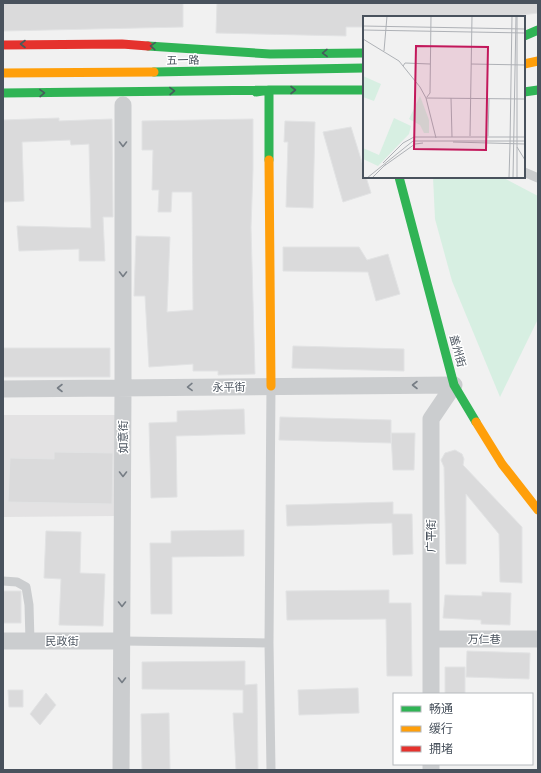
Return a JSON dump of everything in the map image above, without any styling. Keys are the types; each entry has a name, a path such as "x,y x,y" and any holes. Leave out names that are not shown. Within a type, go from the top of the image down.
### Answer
{"street":[{"path":"525,36 538,30"},
{"path":"3,45 122,44 270,54"},
{"path":"145,55 363,53"},
{"path":"525,64 538,61"},
{"name":"五一路","path":"3,73 120,73 363,68"},
{"path":"169,100 269,90"},
{"path":"269,90 271,386"},
{"path":"3,93 363,90"},
{"path":"525,92 538,90"},
{"name":"如意街","path":"121,770 123,105"},
{"name":"盖州街","path":"399,178 454,385 502,464 538,510"},
{"name":"永平街","path":"3,389 454,385"},
{"name":"广平街","path":"431,693 431,419 454,385"},
{"name":"万仁巷","path":"431,639 538,639"},
{"name":"民政街","path":"3,641 122,641"}],"lane":[{"path":"525,172 538,178"},
{"path":"271,386 269,643 271,770"},
{"path":"3,580 17,582 26,587 29,605 30,641"},
{"path":"122,641 269,643"}],"shaded area":[{"path":"3,415 115,415 115,516 3,517"}],"green space":[{"path":"433,178 504,178 538,196 538,319 500,397 452,281 435,219"}],"building":[{"path":"3,3 183,3 183,27 3,31"},
{"path":"217,3 538,3 538,13 513,16 363,16 363,27 346,27 346,36 216,33"},
{"path":"59,118 59,121 112,119 113,217 103,217 105,261 79,261 79,249 19,251 17,226 91,228 89,144 71,145 70,140 22,142 24,201 3,202 3,120"},
{"path":"253,119 251,227 255,374 218,375 218,371 193,371 193,364 149,367 145,296 134,296 136,236 170,237 167,312 193,310 192,192 172,192 171,212 158,212 159,190 152,190 153,150 142,150 142,121"},
{"path":"285,121 315,122 313,208 286,207 288,142 284,142"},
{"path":"351,127 363,166 363,178 366,178 371,193 343,202 323,132"},
{"path":"283,247 359,247 367,260 388,254 400,294 376,301 368,272 283,271"},
{"path":"293,346 404,349 404,371 292,368"},
{"path":"3,348 110,348 110,377 3,377"},
{"path":"244,409 245,434 176,436 177,497 151,498 149,423 177,422 177,411"},
{"path":"280,417 391,420 391,443 279,440"},
{"path":"391,433 415,433 414,470 393,470"},
{"path":"455,450 462,454 464,459 463,465 522,527 522,583 500,582 499,534 466,494 466,564 446,564 444,467 441,460 445,453"},
{"path":"54,452 113,453 112,504 8,502 10,458 54,459"},
{"path":"393,502 393,514 412,514 413,554 393,555 392,523 287,526 286,505"},
{"path":"244,530 244,556 172,557 172,614 151,614 150,543 171,543 171,531"},
{"path":"46,531 81,532 80,573 105,574 103,626 59,625 61,579 44,578"},
{"path":"389,590 389,603 411,603 412,676 387,676 386,619 287,620 286,591"},
{"path":"3,591 21,591 21,623 3,623"},
{"path":"482,592 511,593 510,625 481,624 481,620 443,618 445,595 482,596"},
{"path":"467,651 530,653 529,679 466,677"},
{"path":"245,661 245,685 257,684 258,770 236,770 233,713 243,713 243,690 142,689 142,662"},
{"path":"445,667 465,667 465,693 445,693"},
{"path":"358,688 359,713 299,715 298,690"},
{"path":"8,690 23,690 23,707 9,707"},
{"path":"46,693 56,705 40,725 30,714"},
{"path":"169,713 170,770 142,770 141,714"}],"traffic: fast":[{"path":"525,36 538,30"},
{"path":"148,46 270,54 363,53"},
{"path":"154,72 363,68"},
{"path":"256,92 269,90 363,90"},
{"path":"3,93 269,90 269,160"},
{"path":"525,92 538,90"},
{"path":"399,178 454,385 476,422"}],"traffic: slow":[{"path":"525,64 538,61"},
{"path":"3,73 154,72"},
{"path":"269,160 271,386"},
{"path":"476,422 502,464 538,510"}],"traffic: jam":[{"path":"3,45 122,44 148,46"}]}
